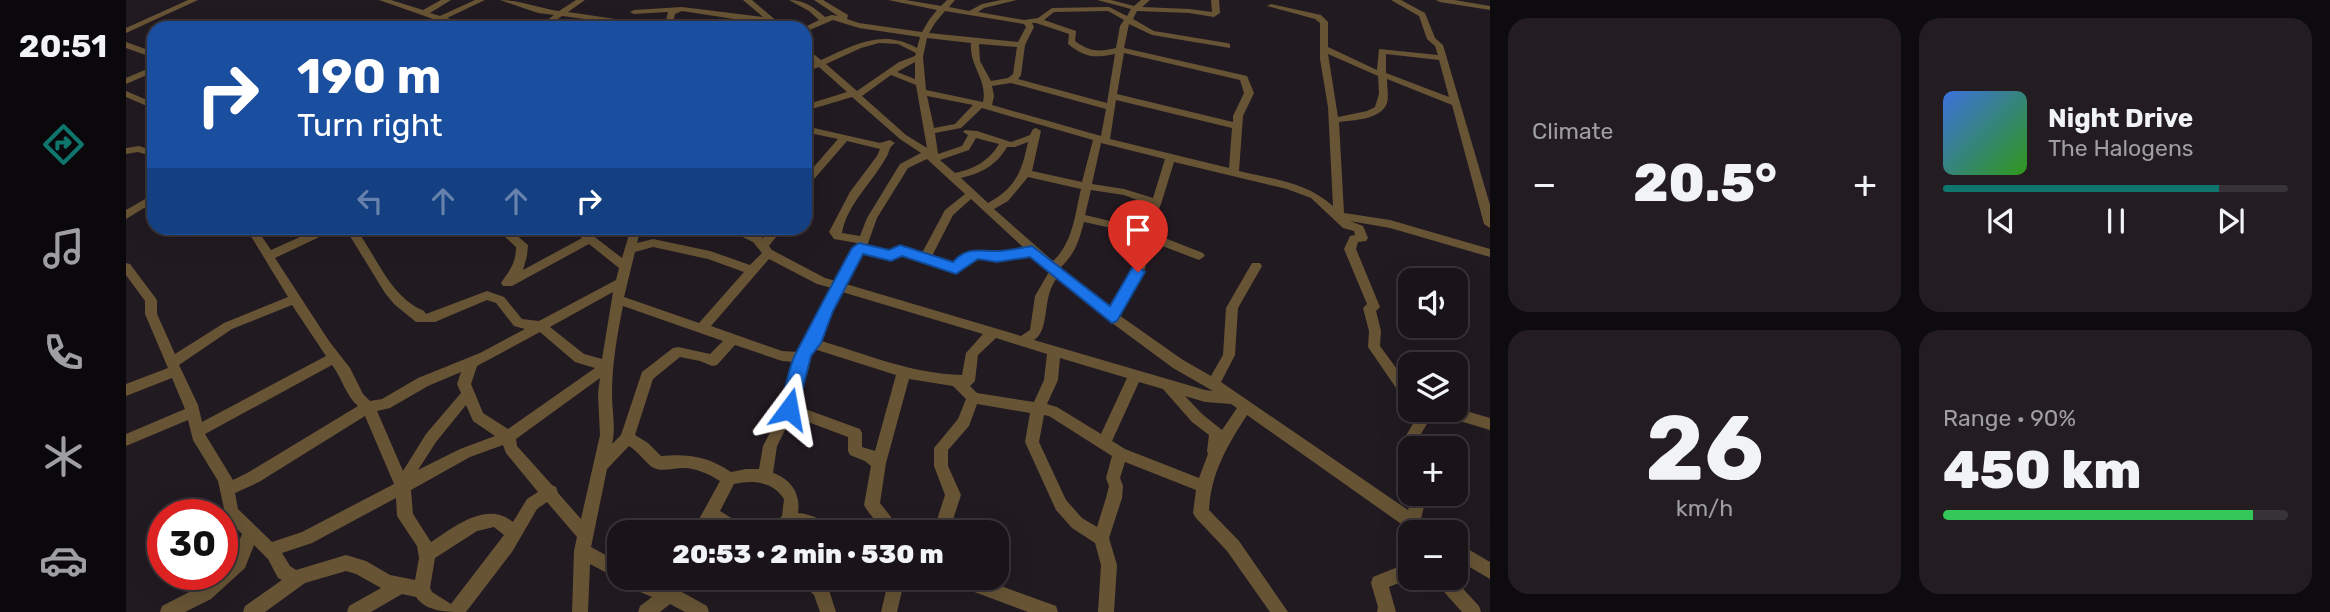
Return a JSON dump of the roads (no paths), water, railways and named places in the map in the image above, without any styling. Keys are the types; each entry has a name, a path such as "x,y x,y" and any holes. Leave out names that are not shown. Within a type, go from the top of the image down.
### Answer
{"street":[{"path":"148,21 194,0"},
{"path":"383,0 453,21"},
{"path":"424,13 447,0"},
{"path":"433,21 477,0"},
{"path":"504,0 600,21"},
{"path":"549,21 581,0"},
{"path":"625,21 647,0"},
{"path":"689,9 695,0"},
{"path":"793,0 812,9 823,20"},
{"path":"818,0 844,15 846,20"},
{"path":"832,9 839,0"},
{"path":"886,0 1032,21 1073,33 1071,42 1088,53 1121,50 1244,78 1249,93 1237,126 1234,170"},
{"path":"930,156 932,131 921,88 918,55 933,19 951,0"},
{"path":"971,13 982,6 1013,0"},
{"path":"1049,0 1052,10"},
{"path":"1105,140 1127,20 1135,8 1146,0"},
{"path":"1011,80 1017,75 1021,44 1032,21 1052,10 1105,3 1135,8 1189,10 1214,16 1215,0"},
{"path":"1395,0 1422,15 1442,58 1490,224"},
{"path":"1440,0 1490,9"},
{"path":"749,1 763,1"},
{"path":"749,1 771,20"},
{"path":"1105,3 1127,20 1162,36 1227,46"},
{"path":"1271,6 1322,18 1334,120 1339,216"},
{"path":"635,12 689,9 771,20"},
{"path":"669,21 674,10"},
{"path":"570,15 571,21"},
{"path":"737,21 739,17"},
{"path":"812,26 832,17 853,24 924,37 947,36 975,43 1021,44"},
{"path":"126,31 147,21"},
{"path":"812,67 857,46 886,40 901,42 918,55"},
{"path":"932,131 954,127 968,120 991,94 989,84 972,54 975,43"},
{"path":"126,45 147,52"},
{"path":"1324,48 1384,74 1422,86 1454,103"},
{"path":"1334,120 1367,116 1383,105 1386,96 1381,54 1384,50 1442,58"},
{"path":"812,106 856,94 918,55"},
{"path":"812,57 903,137 930,156 951,177 989,207 1054,271 1112,317 1408,520"},
{"path":"126,81 147,72"},
{"path":"890,72 921,88 1170,158 1234,170 1315,197 1348,225 1359,229 1362,238 1354,239 1350,249 1374,307 1369,308 1375,331 1376,352 1398,381"},
{"path":"989,84 1011,80 1110,107"},
{"path":"126,94 147,103"},
{"path":"1113,96 1237,126"},
{"path":"989,207 1004,200 1026,173 1034,151 1032,137 1040,123"},
{"path":"954,127 1012,145 1032,137"},
{"path":"812,131 844,139 886,144 903,137"},
{"path":"765,475 770,446 789,409 804,353 813,343 825,311 862,245 872,218 904,166 930,156 966,148 974,133"},
{"path":"812,175 844,139"},
{"path":"1021,342 1035,332 1043,287 1067,255 1097,141 1105,140"},
{"path":"951,177 976,172 993,162 1006,143"},
{"path":"886,144 882,156 855,192 835,232 838,236 891,256 900,250 956,269 965,259 976,253 997,256 1032,251"},
{"path":"126,150 147,152"},
{"path":"1144,233 1170,158"},
{"path":"1026,173 1087,187 1107,187 1144,197 1156,204"},
{"path":"925,258 949,214 971,194"},
{"path":"126,215 147,202"},
{"path":"1339,216 1390,224 1490,253"},
{"path":"1079,217 1144,233 1199,256"},
{"path":"1112,317 1138,272 1148,238 1144,233"},
{"path":"256,235 361,403 368,407 403,488 405,516 421,535 426,554 421,590 426,598 448,612"},
{"path":"269,256 313,235"},
{"path":"355,235 387,285 420,319 438,316 480,296 496,297 517,323 541,326 580,358 607,366"},
{"path":"584,235 625,266"},
{"path":"580,612 584,543 607,435 607,366 617,299 634,235"},
{"path":"751,235 766,249 806,275 840,288 1205,396 1231,398"},
{"path":"702,328 751,270 774,235"},
{"path":"496,297 520,267 522,245 511,237"},
{"path":"508,283 589,239"},
{"path":"630,249 653,243 710,255 751,270"},
{"path":"1213,384 1229,355 1233,308 1256,265"},
{"path":"126,269 141,284 151,300 152,314 193,412 198,431 228,489 231,513 270,550 284,572 300,577"},
{"path":"228,489 254,477 368,407 385,404 423,382 512,345 621,282"},
{"path":"126,390 174,367 228,326 294,299"},
{"path":"617,299 782,356 803,358"},
{"path":"813,343 931,380 958,382 968,381 975,348 992,334"},
{"path":"601,467 627,438 647,376 653,370 678,352 702,356 712,361 732,338"},
{"path":"1054,352 1051,380 1038,408 1032,442 1061,505 1077,523 1101,538"},
{"path":"198,431 334,358"},
{"path":"471,363 464,378 478,417 508,437 511,449 551,492 584,543 607,562"},
{"path":"270,550 306,538 465,453 508,437 607,366"},
{"path":"884,520 872,505 878,463 904,371"},
{"path":"1104,443 1135,376"},
{"path":"958,382 973,398 1016,408 1052,411 1120,453 1202,486"},
{"path":"1168,385 1197,418 1216,432 1213,455 1202,486 1204,518 1241,556 1280,612"},
{"path":"403,488 408,471 457,404 469,394"},
{"path":"945,520 953,495 942,466 941,449 949,436 964,422 973,398"},
{"path":"1213,455 1245,407"},
{"path":"789,409 855,433 855,451 870,456 878,463"},
{"path":"126,440 193,412"},
{"path":"1468,418 1490,424"},
{"path":"627,438 643,447 658,463 686,461 714,469 729,479"},
{"path":"1106,612 1109,565 1101,538 1114,498 1113,478 1120,453"},
{"path":"707,520 729,479 765,475 785,487 792,501 789,520"},
{"path":"455,612 533,504 551,492"},
{"path":"426,554 481,520 499,519 507,524 513,534"},
{"path":"168,612 205,593 239,562 251,532"},
{"path":"1468,558 1490,572"},
{"path":"255,610 300,577 346,564 387,583 421,590"},
{"path":"1388,612 1379,583 1398,575"},
{"path":"355,612 401,586"},
{"path":"656,590 701,612"},
{"path":"646,612 671,590"},
{"path":"821,590 828,612"},
{"path":"889,612 894,590"},
{"path":"991,590 1050,612"},
{"path":"1454,590 1473,612"}]}
